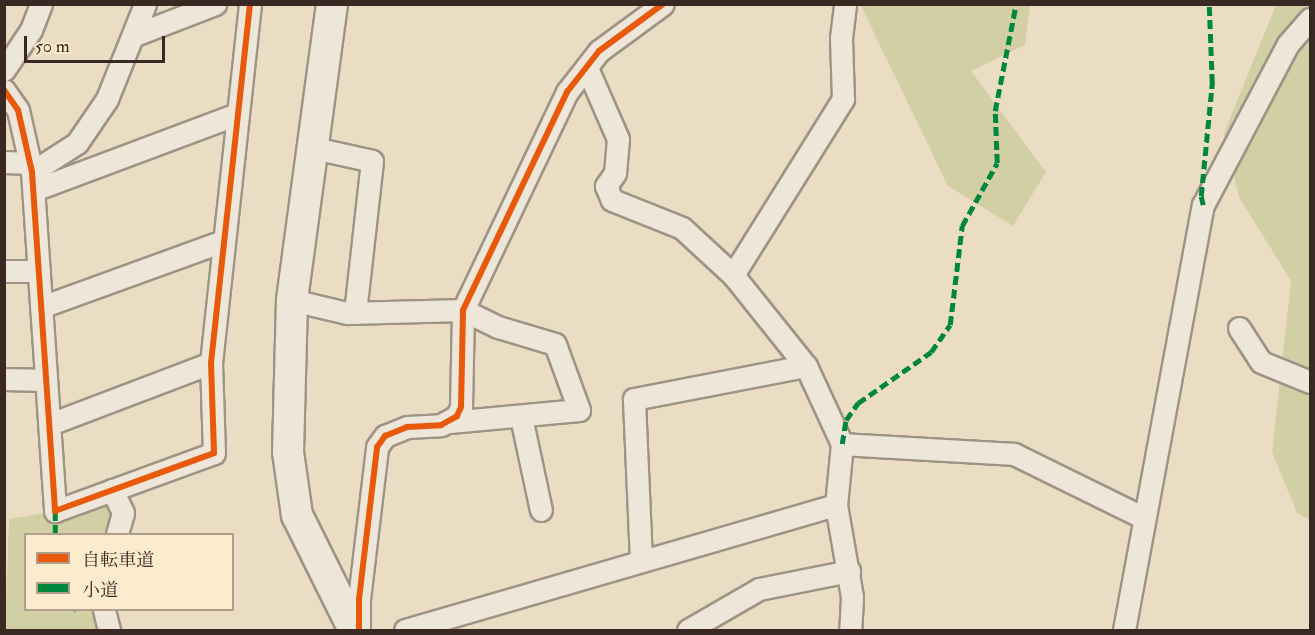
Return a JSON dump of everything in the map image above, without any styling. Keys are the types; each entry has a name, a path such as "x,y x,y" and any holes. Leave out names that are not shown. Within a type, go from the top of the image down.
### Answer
{"street":[{"path":"4,70 31,30 41,4"},
{"path":"32,175 77,143 107,99 135,35 145,4"},
{"path":"135,35 215,4"},
{"path":"4,90 18,110 32,175 55,511 214,453 211,363 236,114 250,4"},
{"path":"333,4 292,300 290,483 306,539 354,630"},
{"path":"450,422 461,407 463,309 567,92 599,51 663,4"},
{"path":"733,275 843,99 841,38 846,4"},
{"path":"1124,630 1203,205 1288,44 1311,19"},
{"path":"586,68 618,140 615,173 606,186 612,200 682,228 733,275 806,366 842,444 836,505 849,572 850,630"},
{"path":"4,162 32,175 236,114"},
{"path":"314,148 372,161 355,313"},
{"path":"41,307 223,241"},
{"path":"4,271 39,271"},
{"path":"292,300 355,313 463,309 498,327 555,344 579,410 407,427 385,436 377,447 359,599 359,630"},
{"path":"1239,328 1261,363 1311,382"},
{"path":"50,424 211,363"},
{"path":"641,561 634,399 806,366"},
{"path":"4,379 46,380"},
{"path":"521,417 541,510"},
{"path":"842,444 1014,454 1144,518"},
{"path":"112,490 123,513 117,533"},
{"path":"405,630 836,505"},
{"path":"688,630 759,589 849,572"},
{"path":"105,611 110,630"}],"shaded area":[{"path":"860,4 1030,5 1025,45 971,71 1046,172 1013,226 948,186"},
{"path":"1276,5 1310,5 1310,520 1297,513 1272,452 1291,281 1239,197 1224,133"},
{"path":"112,490 119,533 24,533 24,611 104,611 109,630 5,630 9,519 55,511"}],"marked path":[{"path":"842,444 846,420 858,403 931,352 950,325 962,226 997,163 995,111 1016,4"},
{"path":"1203,205 1201,196 1212,83 1209,4"},
{"path":"55,511 55,533"}],"cycle path":[{"path":"4,90 18,110 32,172 55,511 214,453 211,363 250,4"},
{"path":"359,630 359,599 377,447 385,436 407,427 441,425 457,416 461,407 463,310 567,92 599,51 663,4"}]}
